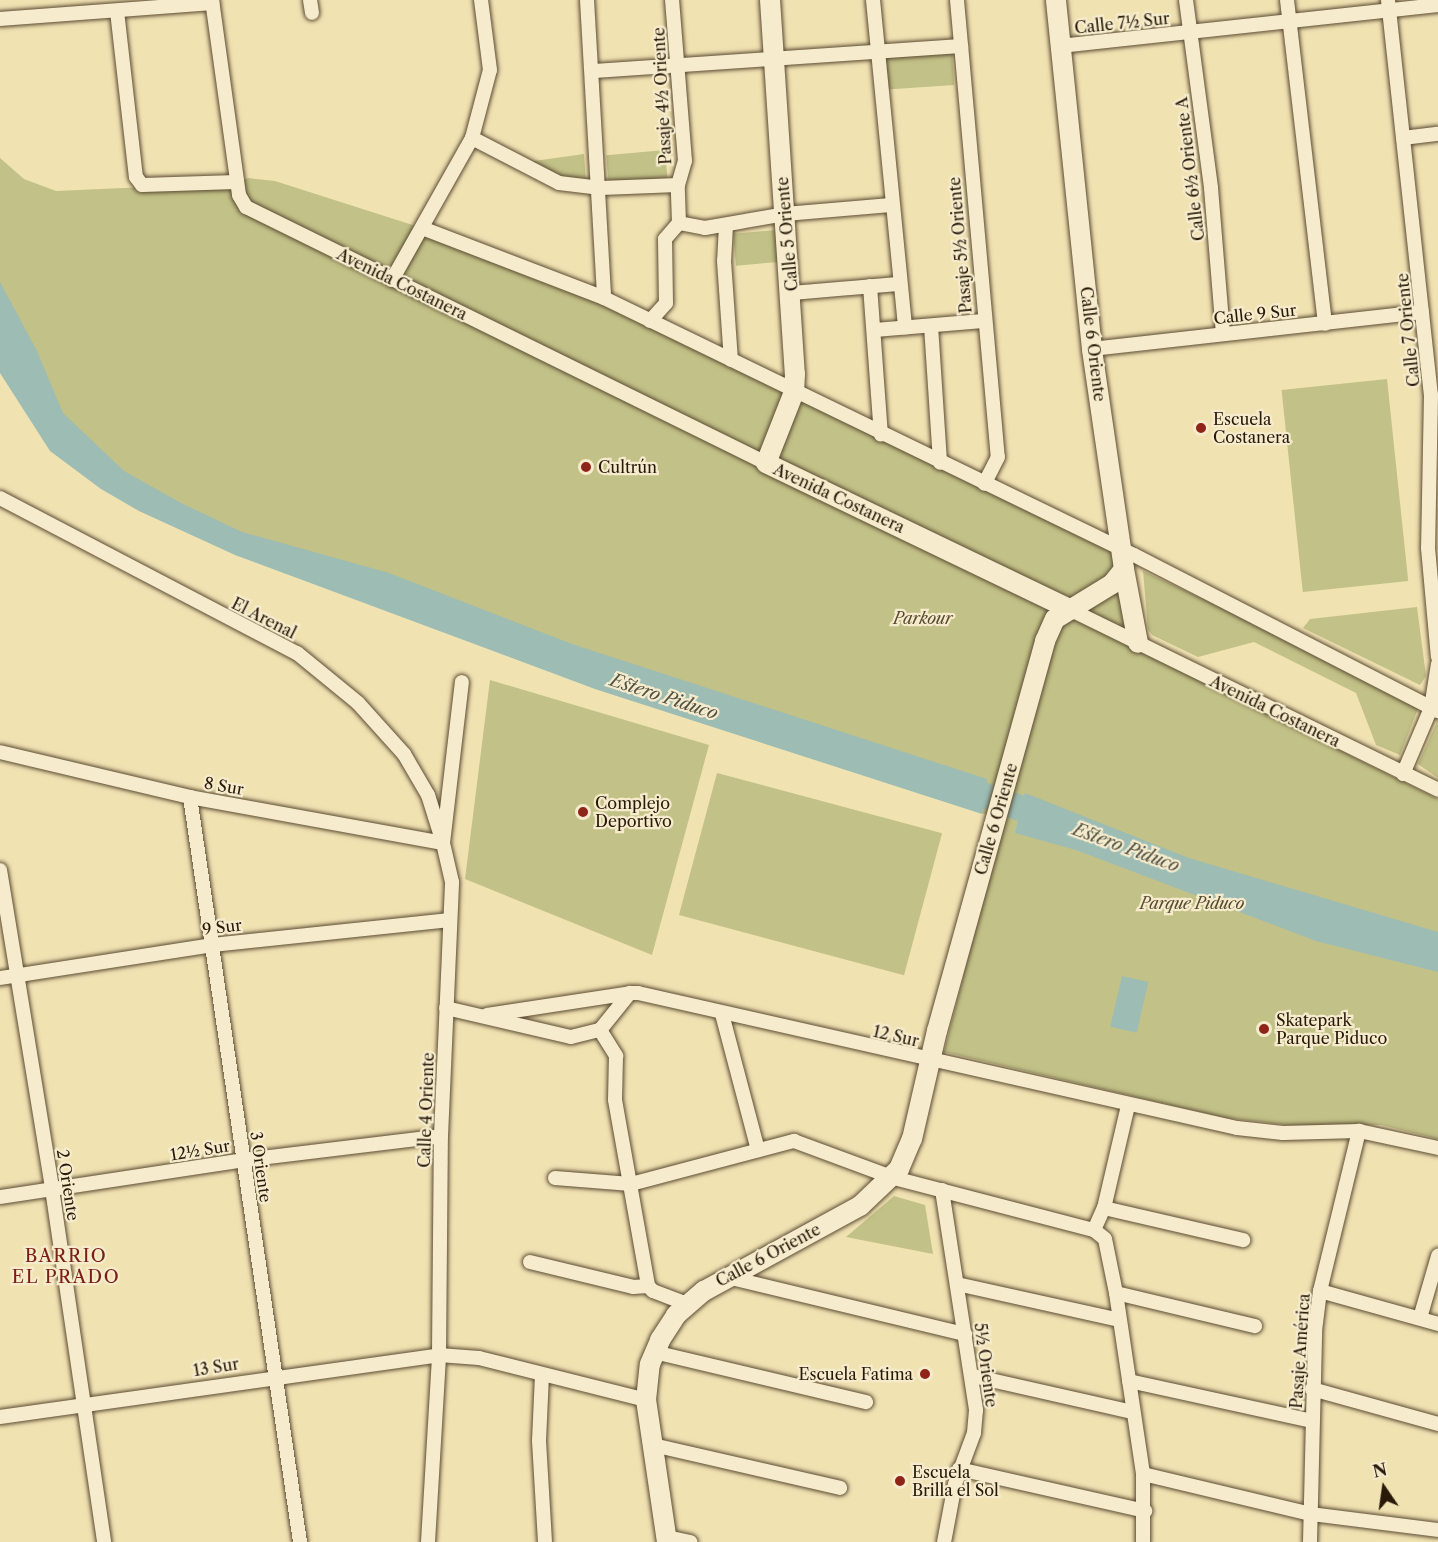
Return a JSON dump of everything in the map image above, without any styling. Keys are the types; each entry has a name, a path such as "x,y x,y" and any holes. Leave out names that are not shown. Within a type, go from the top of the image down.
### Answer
{"main road":[{"name":"Calle 5 Oriente","path":"766,463 794,393 792,293 784,214 770,0"},
{"name":"Calle 6 Oriente","path":"667,1539 646,1400 654,1352 666,1328 687,1304 726,1276 860,1206 894,1178 912,1139 930,1061 1045,640 1055,619 1112,584 1123,559 1092,349 1056,0"},
{"name":"Avenida Costanera","path":"766,463 1069,609"},
{"path":"1123,559 1138,643"}],"street":[{"path":"392,280 472,138 489,70 481,0"},
{"path":"588,0 601,188 604,298"},
{"name":"Pasaje 4½ Oriente","path":"672,0 685,161 678,185 679,223"},
{"path":"873,0 898,284 904,327"},
{"name":"Pasaje 5½ Oriente","path":"957,0 983,321 998,457 984,484"},
{"name":"Calle 6½ Oriente A","path":"1186,0 1210,188 1223,334"},
{"path":"1287,0 1325,324"},
{"path":"0,19 117,11 212,1 237,182 142,185 136,177 117,11"},
{"name":"Calle 7½ Sur","path":"1060,46 1190,32 1389,5 1438,4"},
{"name":"Calle 7 Oriente","path":"1389,5 1422,312 1435,394 1433,525 1438,657"},
{"path":"594,71 774,56 961,46"},
{"path":"1403,138 1438,134"},
{"path":"472,138 560,183 601,188 678,185"},
{"name":"Avenida Costanera","path":"237,182 241,202 392,280 766,463"},
{"path":"650,321 666,303 665,239 679,223 705,228 784,214 891,205"},
{"path":"726,225 723,261 730,360"},
{"path":"422,228 604,298 984,484 1123,559 1435,709"},
{"path":"792,293 898,284"},
{"path":"870,286 881,435"},
{"name":"Calle 9 Sur","path":"1092,349 1422,312"},
{"path":"875,330 983,321"},
{"path":"931,326 940,463"},
{"name":"El Arenal","path":"0,498 297,653 358,703 404,754 428,795 443,843"},
{"name":"Avenida Costanera","path":"1069,609 1438,790"},
{"path":"1403,774 1435,709 1438,664"},
{"name":"Calle 4 Oriente","path":"428,1542 439,1355 441,1136 448,920 452,882 443,843 462,682"},
{"name":"8 Sur","path":"0,752 190,796 443,843"},
{"name":"3 Oriente","path":"190,796 300,1542"},
{"name":"2 Oriente","path":"0,870 52,1189 104,1542"},
{"name":"9 Sur","path":"0,978 212,945 448,920"},
{"path":"446,1008 571,1037 600,1030 630,993"},
{"name":"12 Sur","path":"483,1016 630,993 670,999 722,1014 1128,1106 1283,1133 1359,1131 1438,1148"},
{"path":"722,1014 758,1150"},
{"path":"600,1030 616,1056 615,1100 648,1286 653,1292 687,1304"},
{"path":"1094,1230 1104,1208 1128,1106"},
{"name":"Pasaje América","path":"1310,1542 1312,1389 1320,1291 1359,1131"},
{"name":"12½ Sur","path":"0,1197 244,1160 441,1136"},
{"path":"555,1178 631,1185 794,1141 894,1178 1094,1230 1105,1239 1116,1293 1143,1474 1145,1511 1143,1542"},
{"name":"5½ Oriente","path":"942,1190 964,1334 973,1376 976,1421 959,1469 944,1542"},
{"path":"1104,1208 1243,1240"},
{"path":"530,1262 633,1287 648,1286"},
{"path":"1420,1318 1437,1265"},
{"path":"726,1276 964,1334"},
{"path":"957,1284 1119,1320"},
{"path":"1320,1291 1438,1324"},
{"path":"1116,1293 1255,1326"},
{"path":"654,1352 866,1402"},
{"name":"13 Sur","path":"0,1417 275,1375 439,1355 479,1358 646,1400"},
{"path":"542,1375 539,1441 545,1542"},
{"path":"973,1376 1133,1412"},
{"path":"1129,1382 1312,1421"},
{"path":"1312,1389 1438,1424"},
{"path":"652,1445 840,1488"},
{"path":"959,1469 1145,1511"},
{"path":"1143,1474 1311,1514 1438,1530"},
{"path":"667,1539 690,1542"}],"green space":[{"path":"952,53 954,85 887,90 885,58"},
{"path":"665,150 668,184 609,189 606,155"},
{"path":"584,154 586,182 553,178 527,162"},
{"name":"Parque Piduco","path":"0,158 24,179 56,191 236,183 248,178 275,181 422,228 601,300 1119,551 1138,650 1438,799 1438,1139 1381,1125 1289,1125 1226,1118 944,1052 1003,820 615,695 421,617 284,573 178,526 110,490 0,329"},
{"path":"776,230 779,262 736,266 733,234"},
{"path":"1387,379 1408,581 1303,592 1282,390"},
{"path":"1143,571 1421,701 1400,755 1376,745 1356,693 1254,642 1198,657 1152,635 1148,629"},
{"path":"1417,607 1426,676 1420,685 1303,628 1310,619"},
{"name":"Complejo Deportivo","path":"490,680 709,745 652,955 465,879"},
{"path":"1438,720 1438,778 1418,764"},
{"name":"Complejo Deportivo","path":"717,773 942,833 904,975 679,915"},
{"path":"894,1196 925,1205 933,1254 846,1237"}],"water":[{"path":"0,282 37,351 63,413 124,471 181,503 242,532 389,573 572,644 987,779 982,814 595,689 235,555 139,511 101,489 50,451 0,373"},
{"path":"1025,793 1189,858 1438,932 1438,972 1316,941 1076,850 1015,833"},
{"path":"1122,976 1148,982 1137,1033 1110,1027"}],"waterway":[{"name":"Estero Piduco","path":"951,784 1052,819"}],"place":[{"name":"Escuela Costanera","path":"1201,428"},
{"name":"Cultrún","path":"586,467"},
{"name":"Complejo Deportivo","path":"583,812"},
{"name":"Skatepark Parque Piduco","path":"1264,1029"},
{"name":"Escuela Fatima","path":"925,1374"},
{"name":"Escuela Brilla el Sol","path":"900,1481"}],"district":[{"name":"BARRIO EL PRADO","path":"66,1267"}],"park label":[{"name":"Parkour","path":"923,618"}]}
